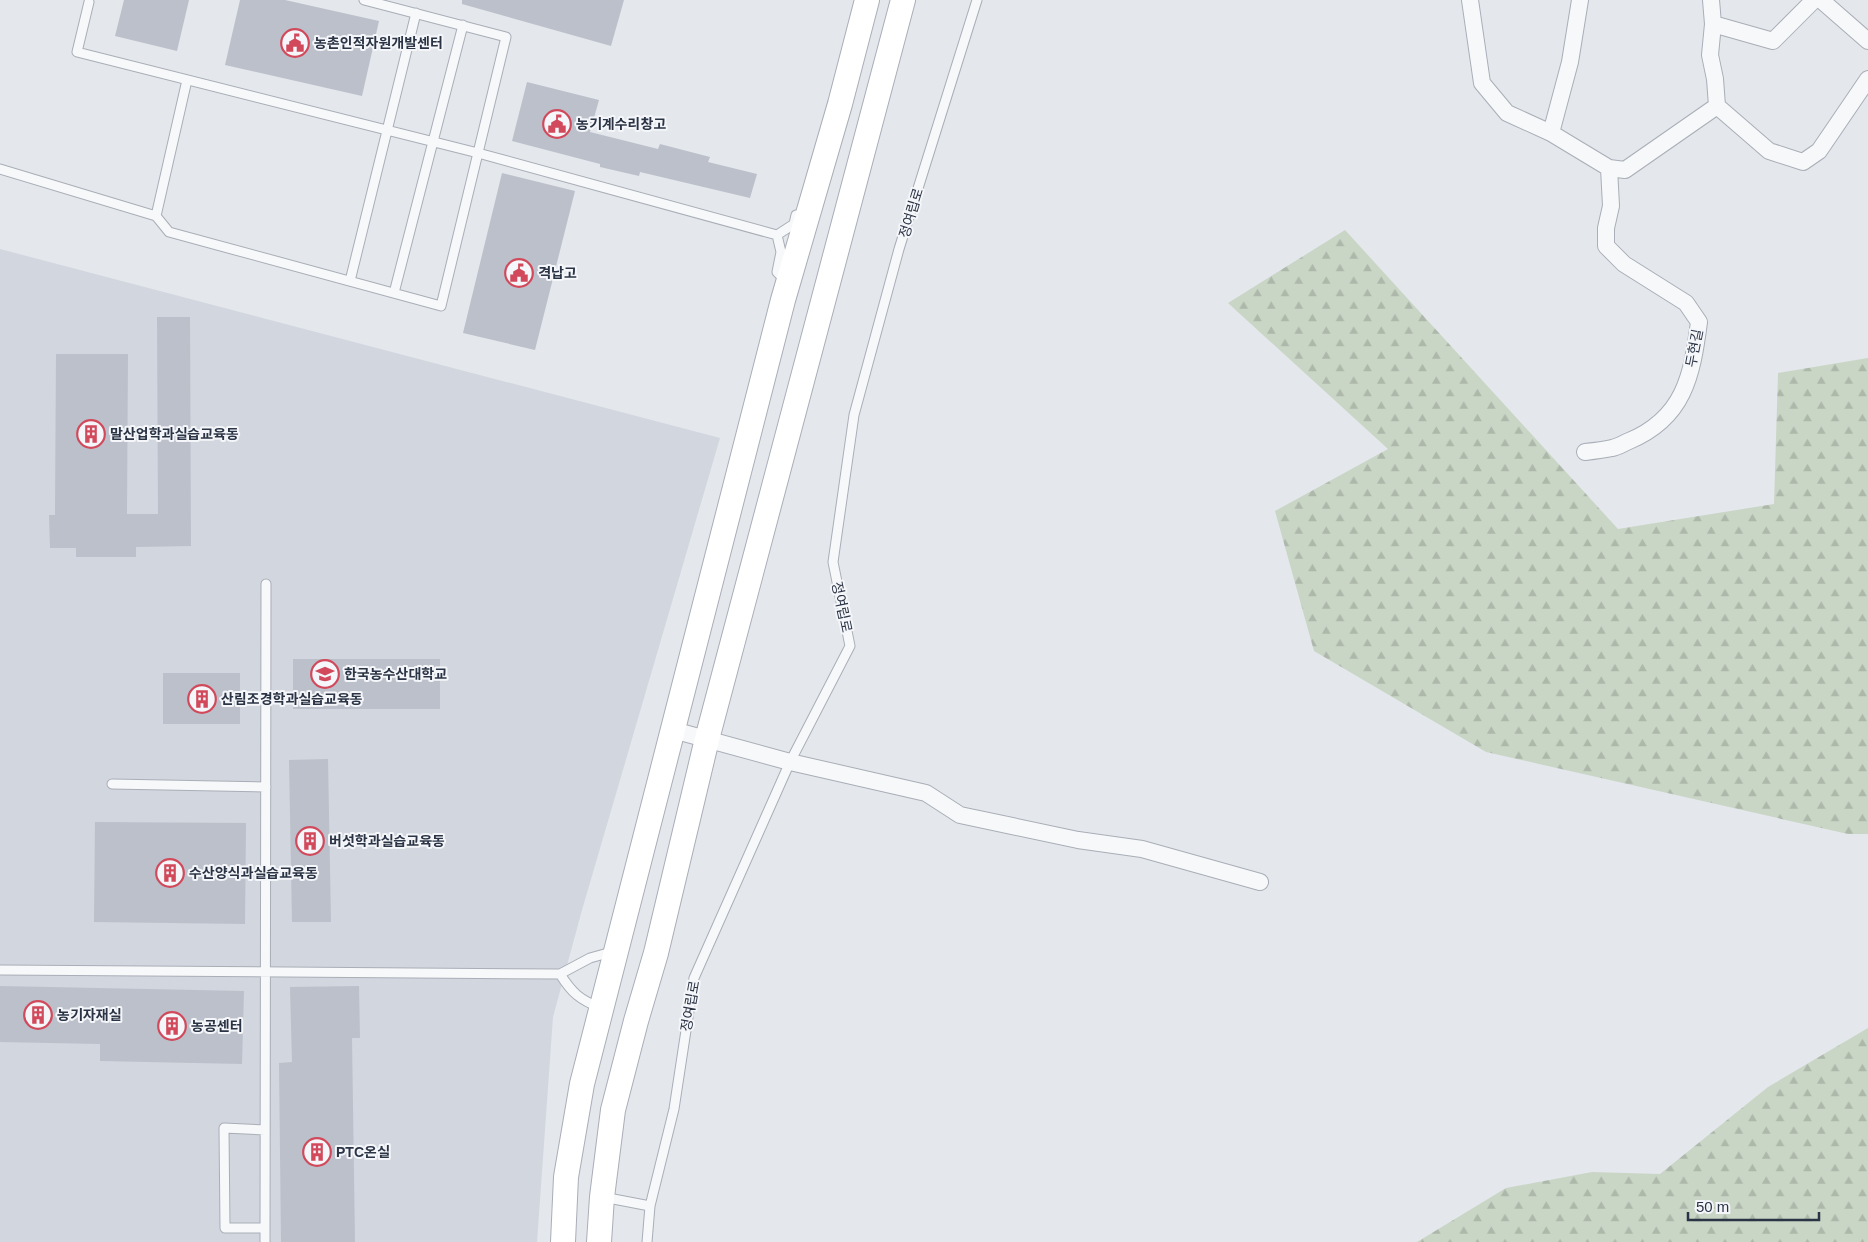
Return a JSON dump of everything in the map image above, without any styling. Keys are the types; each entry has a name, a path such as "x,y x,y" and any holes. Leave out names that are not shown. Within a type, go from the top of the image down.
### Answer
{"street":[{"path":"563,1242 568,1168 582,1084 788,284 804,203 867,0"},
{"path":"599,1242 602,1197 614,1110 654,959 707,739 903,0"},
{"path":"1470,0 1482,83 1507,113 1550,133 1609,168 1625,170 1717,106"},
{"path":"1550,133 1570,62 1580,0"},
{"path":"1711,0 1713,24 1710,55 1715,79 1717,106 1769,151 1803,162 1819,151 1868,79"},
{"path":"1713,24 1772,41 1814,0"},
{"path":"1821,0 1868,42"},
{"name":"두현길","path":"1585,452 1612,448 1645,434 1669,415 1682,395 1694,359 1699,322 1686,303 1624,264 1606,246 1606,228 1611,206 1609,168"},
{"path":"673,730 790,762 926,793 960,815 1078,840 1142,850 1260,882"},
{"path":"617,950 654,959"}],"lane":[{"path":"0,169 156,216 169,232 441,306 506,37 364,0"},
{"name":"정여립로","path":"647,1242 650,1206 674,1109 694,978 790,762 850,646 833,562 854,415 899,249 977,0"},
{"path":"89,2 77,52 478,153 777,235 794,224 804,203"},
{"path":"350,281 416,14"},
{"path":"394,293 463,26"},
{"path":"156,216 187,80"},
{"path":"777,235 781,252 777,272 788,284"},
{"path":"265,1242 266,584"},
{"path":"112,784 266,787"},
{"path":"0,970 560,974 590,958 617,950"},
{"path":"560,974 568,986 584,1002 602,1009"},
{"path":"265,1130 224,1128 225,1228 265,1228"},
{"path":"602,1197 650,1206"}],"shaded area":[{"name":"한국농수산대학교","path":"0,249 720,438 582,910 553,1017 537,1242 0,1242"}],"green space":[{"path":"1345,230 1618,529 1774,504 1778,373 1868,358 1868,834 1848,834 1486,752 1314,651 1275,511 1388,449 1228,303"},
{"path":"1868,1028 1868,1242 1417,1242 1506,1188 1592,1172 1660,1174 1768,1087"}],"building":[{"path":"124,0 189,0 177,51 115,36"},
{"path":"240,0 285,0 379,21 362,96 225,65"},
{"path":"462,0 624,0 611,46 462,4"},
{"path":"527,82 599,100 590,132 658,149 660,144 710,157 708,162 757,174 750,198 640,172 639,176 600,167 600,164 512,141"},
{"path":"502,173 575,191 535,350 463,333"},
{"name":"말산업학과실습교육동","path":"157,317 190,317 191,546 136,547 136,557 76,557 76,548 50,548 49,515 55,515 56,354 128,354 127,514 158,514"},
{"path":"293,659 440,659 440,709 293,709"},
{"name":"산림조경학과실습교육동","path":"163,673 240,673 240,724 163,724"},
{"name":"버섯학과실습교육동","path":"328,759 331,922 292,922 289,760"},
{"name":"수산양식과실습교육동","path":"95,822 246,823 245,924 94,922"},
{"name":"농공센터","path":"0,986 244,991 242,1064 100,1061 100,1044 0,1042"},
{"name":"PTC온실","path":"359,986 360,1038 352,1038 355,1242 281,1242 279,1063 292,1062 290,987"}],"place":[{"name":"농촌인적자원개발센터","path":"295,43"},
{"name":"농기계수리창고","path":"557,124"},
{"name":"격납고","path":"519,273"},
{"name":"말산업학과실습교육동","path":"91,434"},
{"name":"한국농수산대학교","path":"325,674"},
{"name":"산림조경학과실습교육동","path":"202,699"},
{"name":"버섯학과실습교육동","path":"310,841"},
{"name":"수산양식과실습교육동","path":"170,873"},
{"name":"농기자재실","path":"38,1015"},
{"name":"농공센터","path":"172,1026"},
{"name":"PTC온실","path":"317,1152"}]}
